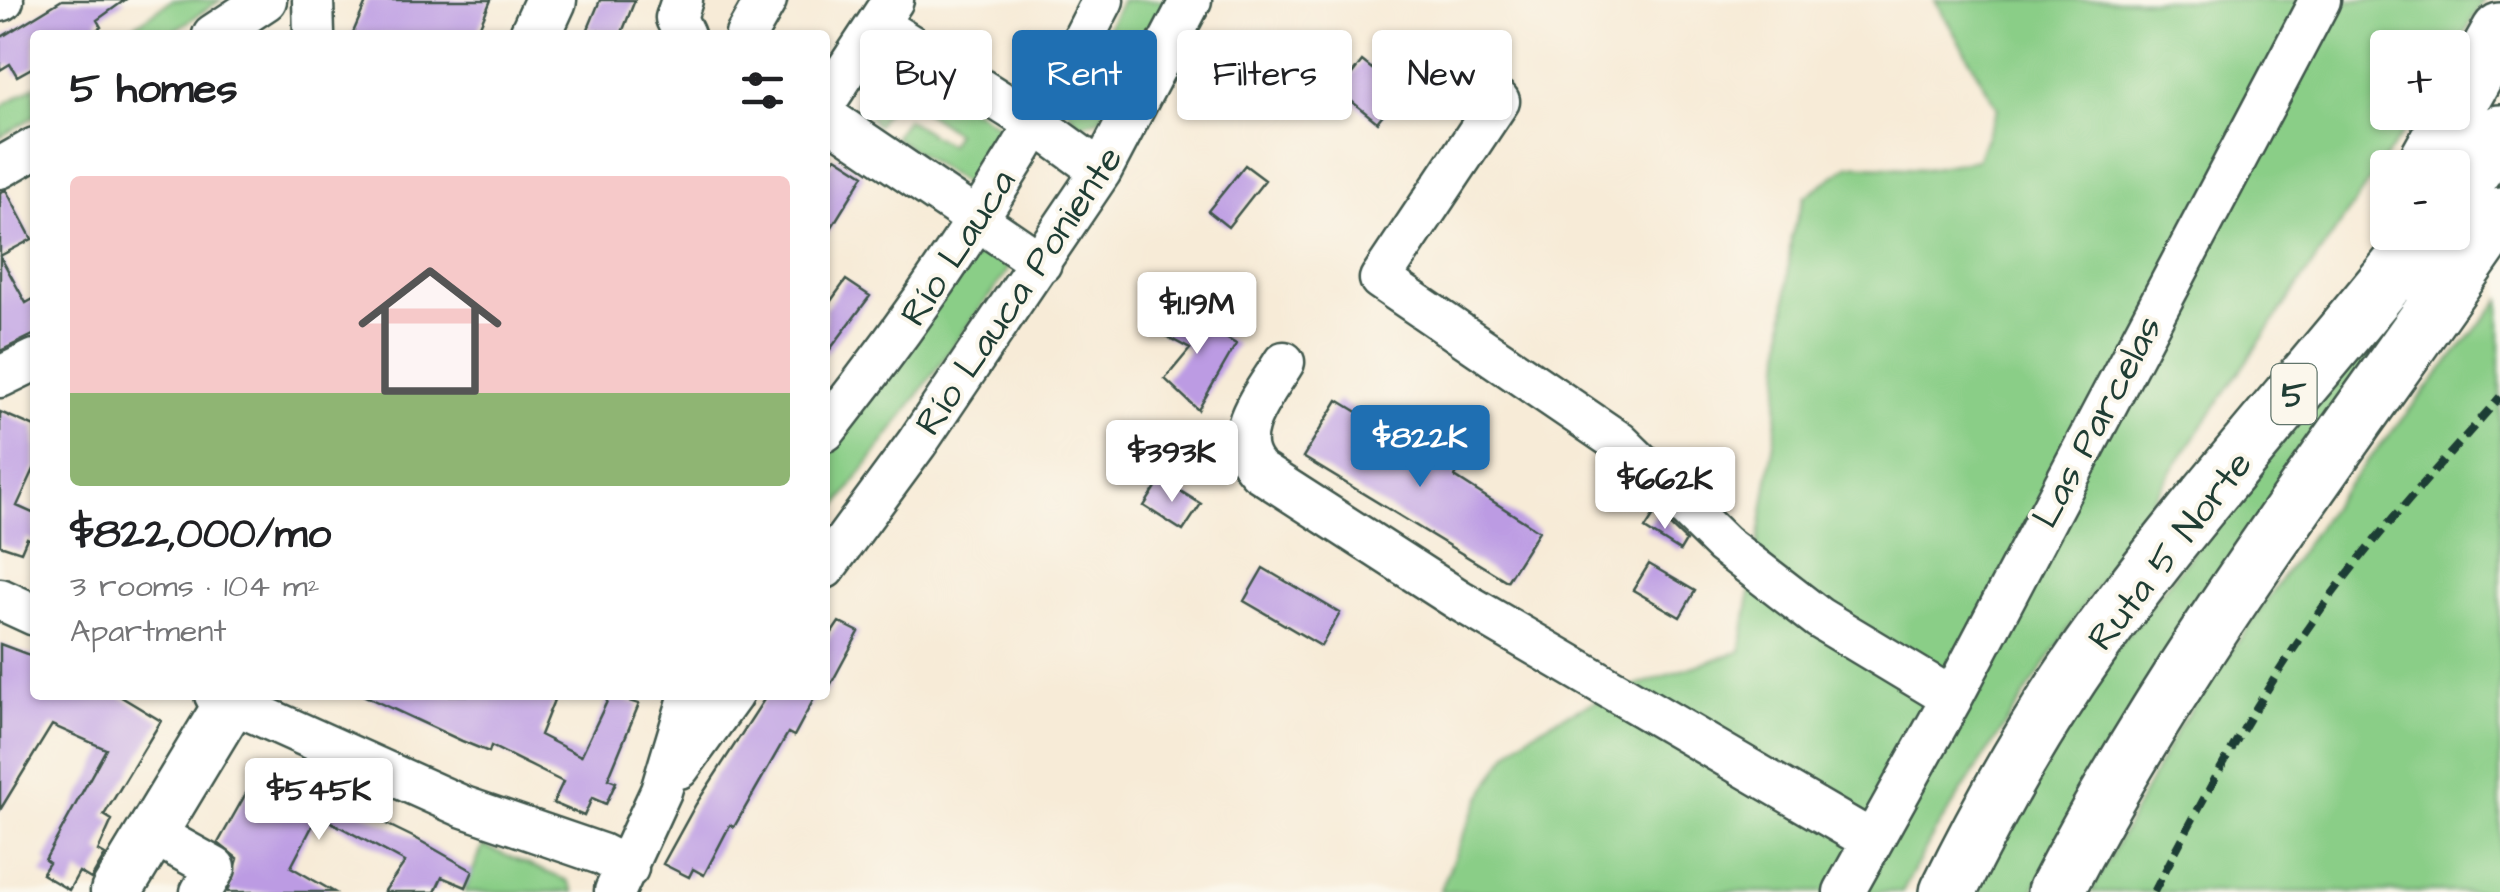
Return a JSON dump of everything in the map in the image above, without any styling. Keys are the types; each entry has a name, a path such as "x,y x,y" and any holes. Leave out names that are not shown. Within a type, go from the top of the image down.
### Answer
{"highway":[{"path":"2433,150 2500,31"},
{"path":"2470,174 2500,133"},
{"name":"Ruta 5 Norte","path":"2055,892 2144,732 2298,496 2500,215"},
{"path":"2161,554 2373,250"},
{"name":"Ruta 5 Norte","path":"1948,892 2062,691 2161,554 2411,250"},
{"path":"2298,496 2500,257"}],"main road":[{"path":"538,30 551,0"},
{"path":"116,892 225,700"}],"street":[{"path":"221,30 266,0"},
{"path":"313,0 314,30"},
{"path":"682,0 676,18 682,30"},
{"name":"Río Lauca","path":"830,425 901,334 976,221 1036,124 1102,0"},
{"name":"Río Lauca Poniente","path":"830,561 1101,172 1177,34 1191,0"},
{"name":"Las Parcelas","path":"1844,892 1952,698 2320,0"},
{"path":"832,77 886,12 1101,172"},
{"path":"830,119 1041,263"},
{"path":"1487,120 1380,279 1618,442 1723,544 1819,618 1952,698"},
{"path":"0,168 30,151"},
{"path":"1284,362 1244,439 1248,458 1259,471 1458,600 1872,842"},
{"path":"0,379 30,363"},
{"path":"0,379 30,394"},
{"path":"0,600 30,613"},
{"path":"234,700 464,806 587,880 619,884 662,791 689,700"},
{"path":"662,791 728,700"},
{"path":"152,832 214,868 201,892"}],"green space":[{"path":"172,0 221,0 175,30 128,30"},
{"path":"1122,0 1172,0 1154,30 1106,30"},
{"path":"1935,0 2484,0 2466,30 2370,30 2370,130 2404,130 2391,150 2370,150 2370,180 2175,466 1935,832 1902,892 1440,892 1488,785 1509,753 1526,737 1617,693 1741,651 1776,429 1791,237 1804,197 1850,165 1926,169 1977,160 1998,108"},
{"path":"30,89 30,119 0,137 0,107"},
{"path":"905,120 949,145 956,133 937,120 989,120 1006,137 980,180 966,185 894,137"},
{"path":"2500,170 2500,184 2470,226 2470,207"},
{"path":"983,245 1008,263 1007,272 830,516 830,440"},
{"path":"2436,250 2452,250 2348,395 2032,892 1970,892 2112,653"},
{"path":"2500,300 2500,892 2091,892 2178,728 2338,497"},
{"path":"483,846 568,881 574,892 464,892"}],"building":[{"path":"62,0 125,0 97,20 101,27 96,30 30,30 30,69 17,76 10,64 0,70 0,38"},
{"path":"367,0 491,0 478,30 354,30"},
{"path":"600,0 635,0 623,30 588,29"},
{"path":"1362,61 1372,69 1372,118 1352,102 1352,74"},
{"path":"836,157 864,175 830,230 830,166"},
{"path":"1245,165 1265,180 1228,227 1208,211"},
{"path":"6,190 30,240 0,256 0,192"},
{"path":"0,256 26,303 30,301 30,336 0,351"},
{"path":"846,280 870,296 830,349 830,302"},
{"path":"1176,309 1236,344 1198,410 1165,379 1190,349 1162,334"},
{"path":"1338,400 1457,473 1455,477 1539,531 1507,581 1303,457"},
{"path":"0,412 30,425 30,478 17,506 30,512 30,540 27,538 21,552 0,545"},
{"path":"1161,479 1201,504 1183,531 1144,506"},
{"path":"1656,512 1686,541 1680,551 1645,529"},
{"path":"1649,564 1695,591 1680,617 1633,590"},
{"path":"1263,568 1340,613 1321,646 1244,601"},
{"path":"839,622 859,632 830,686 830,636"},
{"path":"0,644 30,655 30,700 126,700 161,721 104,815 112,820 98,851 105,855 91,879 79,872 69,890 42,874 49,863 45,860 106,749 52,725 0,810"},
{"path":"374,700 554,700 540,735 581,756 608,700 639,704 608,779 616,782 606,804 592,798 584,816 553,803 563,782 491,746 489,752"},
{"path":"764,700 813,700 794,736 788,733 734,827 730,825 704,875 693,869 689,877 663,864 696,804"},
{"path":"257,774 301,796 306,785 417,839 473,871 466,887 442,877 435,892 384,892 405,862 318,815 291,867 334,892 228,892 238,859 218,843"}],"railway":[{"path":"2154,892 2212,783 2298,642 2386,527 2500,397"}]}
